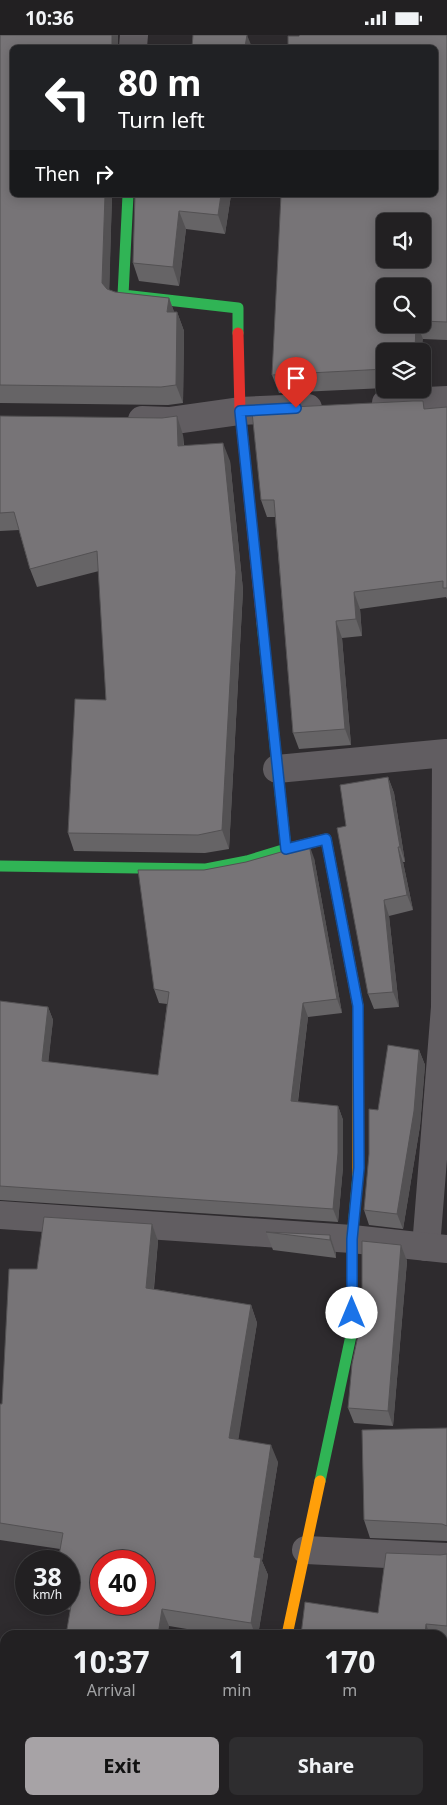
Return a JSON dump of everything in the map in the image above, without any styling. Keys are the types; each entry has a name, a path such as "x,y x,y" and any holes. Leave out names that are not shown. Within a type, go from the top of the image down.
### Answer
{"street":[{"path":"128,197 124,295 238,308 240,411 286,849"},
{"path":"358,405 447,400"},
{"path":"119,420 169,421 240,411 329,407"},
{"path":"0,1215 352,1239 437,1248 446,1007 446,753 277,769"},
{"path":"0,866 206,869 248,861 326,839 358,1006 359,1168 352,1239 352,1331 288,1630"},
{"path":"306,1550 447,1557"}],"building":[{"path":"0,35 112,35 112,45 10,45 10,197 105,197 102,283 107,289 115,292 169,298 167,312 177,312 176,385 161,387 0,385"},
{"path":"193,35 247,35 245,45 192,45"},
{"path":"300,35 447,35 447,322 431,321 431,278 376,278 376,333 416,333 415,343 376,343 376,369 272,375 281,197 438,197 438,45 288,45 288,36"},
{"path":"135,197 221,197 218,215 179,211 173,267 133,263"},
{"path":"423,401 424,409 447,407 447,588 443,588 443,581 354,592 356,619 336,621 345,729 293,733 274,500 261,500 252,412 271,411 272,408"},
{"path":"0,416 162,418 177,416 178,446 223,443 236,572 222,830 198,835 68,833 75,699 106,700 97,551 30,569 14,512 0,513"},
{"path":"388,777 407,895 384,900 393,992 368,994 337,828 346,826 340,785"},
{"path":"309,844 337,999 303,1003 291,1101 338,1106 338,1153 333,1209 0,1186 0,1001 48,1007 42,1061 158,1075 169,992 154,989 138,870 204,870 246,862"},
{"path":"388,1045 419,1050 414,1111 397,1214 364,1210 369,1154 369,1109 378,1110"},
{"path":"44,1217 152,1224 146,1288 251,1305 229,1438 271,1445 254,1557 261,1558 251,1623 162,1609 159,1630 67,1630 69,1615 80,1615 80,1550 60,1550 63,1533 0,1523 0,1404 2,1404 9,1269 37,1269"},
{"path":"266,1232 330,1235 330,1240"},
{"path":"362,1241 401,1245 388,1411 348,1408 352,1364 362,1316"},
{"path":"447,1428 447,1526 442,1524 364,1520 362,1430"},
{"path":"386,1553 447,1554 447,1626 426,1624 425,1630 302,1630 305,1602 378,1613"}],"traffic: fast":[{"path":"128,197 123,295 238,308 238,333"},
{"path":"0,866 206,869 247,861 286,849 262,623"},
{"path":"320,1481 352,1331 352,1239 358,1175"}],"traffic: slow":[{"path":"286,849 326,839 358,1006 358,1175"},
{"path":"288,1630 320,1481"}],"traffic: jam":[{"path":"238,333 240,411 262,623"}],"route":[{"path":"296,408 240,411 286,849 326,839 358,1006 359,1168 352,1239 352,1313"}]}
